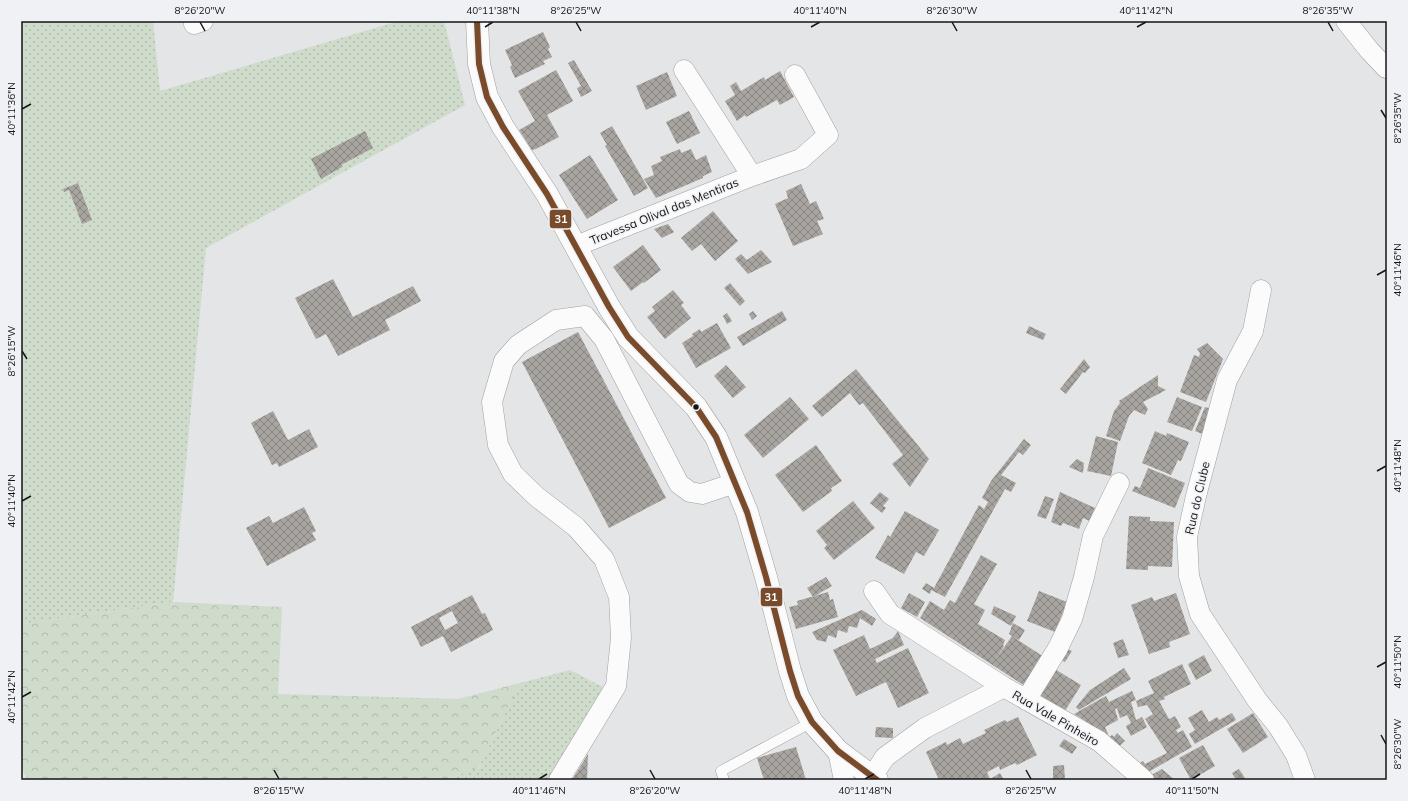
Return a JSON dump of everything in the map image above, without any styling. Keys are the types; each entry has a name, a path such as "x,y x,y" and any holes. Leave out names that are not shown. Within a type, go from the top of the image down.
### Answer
{"street":[{"path":"477,21 479,64 487,98 503,127 548,194 608,307 628,337 696,407 716,437 747,512 796,690 812,722 838,751 876,779"},
{"path":"1346,21 1369,50 1386,68 1387,67"},
{"name":"Travessa Olival das Mentiras","path":"684,70 752,176"},
{"name":"Travessa Olival das Mentiras","path":"576,246 752,176 801,159 828,135 795,75"},
{"name":"Rua do Clube","path":"1261,290 1252,331 1227,380 1196,496 1187,537 1189,576 1200,614 1253,695 1278,726 1296,755 1305,780"},
{"path":"559,780 616,686 621,638 619,597 604,559 576,528 537,497 513,474 498,445 492,402 504,361 518,345 556,320 585,316 604,339 680,484 690,492 702,494 735,483"},
{"path":"1026,700 1058,648 1072,619 1084,578 1093,536 1119,483"},
{"name":"Rua Vale Pinheiro","path":"874,591 890,614 1004,687 1099,741 1144,780"},
{"name":"Rua Vale Pinheiro","path":"876,779 885,757 925,728 1004,687"},
{"path":"838,751 844,780"}],"lane":[{"path":"724,780 722,771 812,722"}],"green space":[{"path":"21,21 153,21 160,91 399,21 444,21 465,105 206,248 173,602 21,624"},
{"path":"173,602 282,607 278,694 458,699 520,683 479,767 445,780 27,780 21,766 21,624"},
{"path":"570,670 603,687 548,780 445,780 479,767 520,683"}],"building":[{"path":"543,32 550,47 548,49 552,57 543,61 545,64 515,78 510,67 512,65 505,50"},
{"path":"574,60 592,91 581,97 577,88 581,86 568,63"},
{"path":"556,70 573,101 547,115 559,137 532,150 519,130 535,121 518,91"},
{"path":"780,71 794,97 780,105 777,100 746,117 745,115 737,121 725,101 735,95 730,86 736,82 741,91 764,77 765,80"},
{"path":"667,72 677,96 646,110 636,86"},
{"path":"689,111 700,133 677,144 666,122"},
{"path":"612,126 648,188 634,196 605,146 607,145 600,133"},
{"path":"365,131 373,148 341,165 342,167 321,179 311,159"},
{"path":"680,149 681,153 691,149 696,160 706,155 712,172 703,176 703,178 656,198 644,179 654,175 651,166 662,161 660,157"},
{"path":"590,155 618,200 587,219 559,175"},
{"path":"78,183 92,220 82,224 69,190 64,192 63,189"},
{"path":"801,184 810,204 816,201 824,219 817,221 823,234 793,246 775,204 788,198 786,191"},
{"path":"713,211 738,241 715,261 701,244 692,251 681,238"},
{"path":"668,224 674,232 662,238 654,229"},
{"path":"643,245 661,270 631,291 613,267"},
{"path":"761,250 772,262 748,274 735,259 741,254 747,260"},
{"path":"333,279 353,317 413,286 421,301 385,320 390,330 338,356 326,334 316,339 295,298"},
{"path":"730,283 745,301 740,306 724,288"},
{"path":"673,290 684,303 681,305 691,318 665,339 647,317 655,311 652,307"},
{"path":"753,311 757,316 752,320 749,314"},
{"path":"782,311 787,320 743,346 737,337"},
{"path":"727,313 732,321 727,324 723,316"},
{"path":"717,323 731,348 696,368 682,343 693,336 692,334 700,329 701,332"},
{"path":"1029,326 1046,334 1043,340 1026,333"},
{"path":"578,332 666,498 609,528 522,362"},
{"path":"1207,343 1223,359 1206,402 1180,392 1194,355 1199,357 1200,353 1197,349"},
{"path":"1084,359 1090,367 1085,373 1083,372 1066,394 1060,389"},
{"path":"726,365 746,387 733,398 714,376"},
{"path":"856,369 929,459 910,487 892,464 903,455 863,403 859,405 850,393 822,417 812,406"},
{"path":"1158,375 1158,386 1166,390 1143,402 1148,409 1145,415 1134,410 1129,416 1120,441 1106,436 1114,411 1120,403 1119,401"},
{"path":"790,397 809,419 763,458 744,435"},
{"path":"1177,397 1202,407 1192,431 1167,422"},
{"path":"1205,407 1212,409 1205,435 1195,431"},
{"path":"273,411 288,440 309,429 318,447 279,467 277,463 272,465 251,423"},
{"path":"1155,431 1166,436 1167,433 1189,442 1181,461 1178,460 1171,475 1142,463"},
{"path":"1096,436 1118,442 1111,476 1087,471"},
{"path":"1024,439 1031,445 1023,455 1019,452 1001,475 1016,483 1011,492 1005,489 945,597 931,590 930,594 922,589 926,583 934,588 979,505 984,509 988,502 982,498 991,481"},
{"path":"816,445 842,481 831,488 832,491 803,512 775,475"},
{"path":"1077,459 1084,463 1083,473 1069,467"},
{"path":"1148,468 1185,483 1175,508 1132,491 1135,486 1140,488"},
{"path":"880,492 889,499 883,506 886,508 882,513 870,503"},
{"path":"1060,492 1095,508 1092,522 1083,518 1079,529 1063,523 1061,526 1051,522"},
{"path":"1045,496 1054,499 1046,519 1037,516"},
{"path":"853,501 875,528 834,560 824,548 827,545 816,531"},
{"path":"304,507 316,531 312,533 316,540 267,566 246,528 269,516 273,523"},
{"path":"905,511 939,530 924,556 916,552 904,574 875,558 888,535 890,537"},
{"path":"1129,516 1150,517 1150,521 1174,522 1172,567 1148,566 1148,570 1126,569"},
{"path":"981,555 997,564 974,604 985,610 978,624 1005,640 1004,646 996,659 1012,636 1044,657 1025,686 920,618 930,601 944,610 950,600 955,603"},
{"path":"826,577 832,586 813,597 807,588"},
{"path":"1039,591 1067,602 1055,632 1027,621"},
{"path":"828,592 830,600 833,599 838,617 796,629 789,607 798,605 797,601"},
{"path":"909,593 925,602 917,617 901,608"},
{"path":"1176,593 1190,634 1169,642 1170,647 1149,654 1131,605 1152,597 1154,601"},
{"path":"472,595 482,614 485,613 493,630 451,652 443,636 421,647 411,627","holes":["452,611 458,623 445,630 439,618"]},
{"path":"994,606 1016,616 1011,626 991,614"},
{"path":"862,610 876,619 872,626 860,618 857,628 849,626 847,633 838,630 836,638 828,635 826,642 817,640 812,632"},
{"path":"1013,623 1025,630 1019,640 1009,634"},
{"path":"898,631 904,645 875,659 877,663 908,648 929,693 898,708 886,682 856,696 833,650 864,635 870,649 893,638"},
{"path":"1123,639 1129,655 1118,658 1113,643"},
{"path":"1064,648 1072,651 1065,662 1058,659"},
{"path":"1204,655 1212,671 1196,680 1188,664"},
{"path":"1182,664 1191,684 1159,701 1169,719 1175,716 1181,727 1176,730 1178,733 1183,730 1192,747 1143,775 1135,767 1143,761 1145,764 1167,753 1145,719 1153,714 1147,705 1138,707 1136,701 1154,693 1148,681"},
{"path":"1053,668 1081,685 1065,711 1039,695"},
{"path":"1124,668 1131,679 1079,710 1076,707 1090,690"},
{"path":"1132,691 1136,700 1131,702 1136,720 1142,717 1147,727 1131,736 1126,726 1131,723 1127,715 1120,718 1117,708 1115,709 1118,720 1105,727 1108,734 1102,738 1084,720 1074,714 1106,696 1109,702"},
{"path":"1202,710 1209,722 1217,717 1219,720 1232,713 1236,720 1195,744 1189,734 1195,730 1188,718"},
{"path":"1253,713 1268,737 1243,753 1227,729"},
{"path":"1018,717 1037,755 1017,765 1015,763 1000,770 999,766 987,772 990,779 1000,773 1004,780 939,780 926,752 946,742 947,745 960,738 963,744 986,733 984,730 1005,720 1007,722"},
{"path":"876,727 893,728 893,738 875,737"},
{"path":"1117,733 1125,741 1116,749 1106,740 1112,735 1114,737"},
{"path":"1064,739 1077,747 1072,754 1059,746"},
{"path":"1203,745 1215,766 1191,780 1179,758"},
{"path":"796,747 806,780 764,780 757,758"},
{"path":"588,754 587,780 572,780"},
{"path":"1064,765 1065,780 1053,780 1053,766"},
{"path":"1162,769 1175,780 1152,780 1148,777"},
{"path":"1239,769 1245,778 1242,780 1236,780 1232,773"}],"transit line":[{"name":"31","path":"477,21 479,64 487,97 503,127 547,194 609,307 628,337 696,407 716,437 747,512 798,696 812,722 838,751 877,780"}]}
